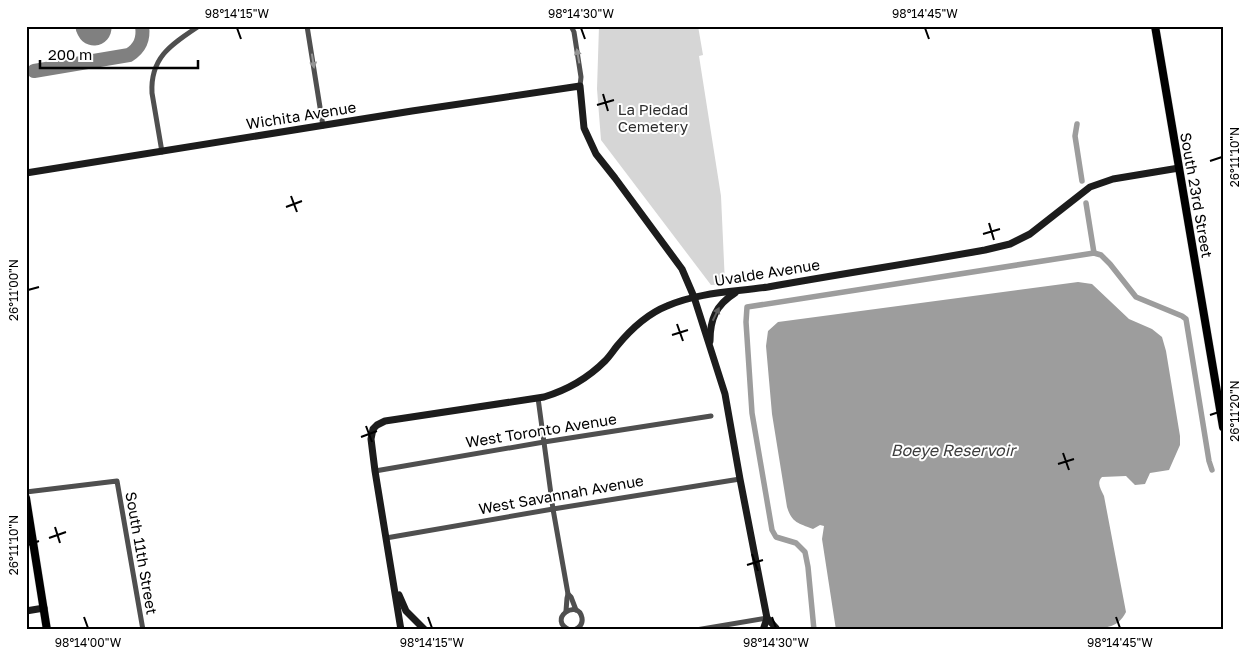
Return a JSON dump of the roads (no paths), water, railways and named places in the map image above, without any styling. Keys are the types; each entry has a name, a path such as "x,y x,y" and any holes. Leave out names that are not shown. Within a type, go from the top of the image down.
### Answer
{"main road":[{"name":"South 23rd Street","path":"1155,26 1223,427"},
{"path":"26,498 47,630"}],"street":[{"path":"162,152 152,93 153,72 158,60 166,51 175,42 199,26"},
{"path":"307,26 323,126"},
{"path":"571,26 574,32 581,77 580,86 584,128 596,154 680,267 694,297 710,346 725,394 767,618 763,630"},
{"name":"Wichita Avenue","path":"26,174 412,111 580,86"},
{"name":"Uvalde Avenue","path":"375,471 371,438 377,425 384,421 538,398 556,393 589,375 607,359 639,324 664,307 694,297 985,250 1010,244 1030,234 1090,187 1113,179 1179,168"},
{"path":"710,346 713,317 728,297 738,291"},
{"path":"538,398 553,509 568,594 566,611 563,614 562,621 564,627 573,629 581,624 582,618 568,594"},
{"name":"West Toronto Avenue","path":"375,471 711,416"},
{"path":"375,471 401,630"},
{"name":"West Savannah Avenue","path":"386,538 740,479"},
{"name":"South 11th Street","path":"26,492 117,481 143,630"},
{"path":"393,579 401,603 406,611 425,630"},
{"path":"26,611 44,608"},
{"path":"566,611 576,610"},
{"path":"696,630 767,618"},
{"path":"767,618 777,630"}],"water":[{"name":"Boeye Reservoir","path":"1078,282 1092,284 1129,319 1152,329 1162,337 1180,436 1180,445 1169,470 1150,473 1145,484 1135,485 1126,476 1102,477 1099,482 1104,496 1126,612 1123,617 1111,626 1090,630 836,630 822,539 824,526 820,525 813,529 800,524 793,519 787,507 772,414 766,346 768,331 778,322"}],"waterway":[{"path":"1077,124 1075,136 1082,181"},
{"path":"1086,203 1094,253"},
{"path":"814,630 805,552 796,543 776,537 772,530 752,413 746,322 747,307 1094,253 1101,255 1136,297 1186,319 1212,470"}],"park label":[{"name":"La Piedad Cemetery","path":"653,118"}]}
